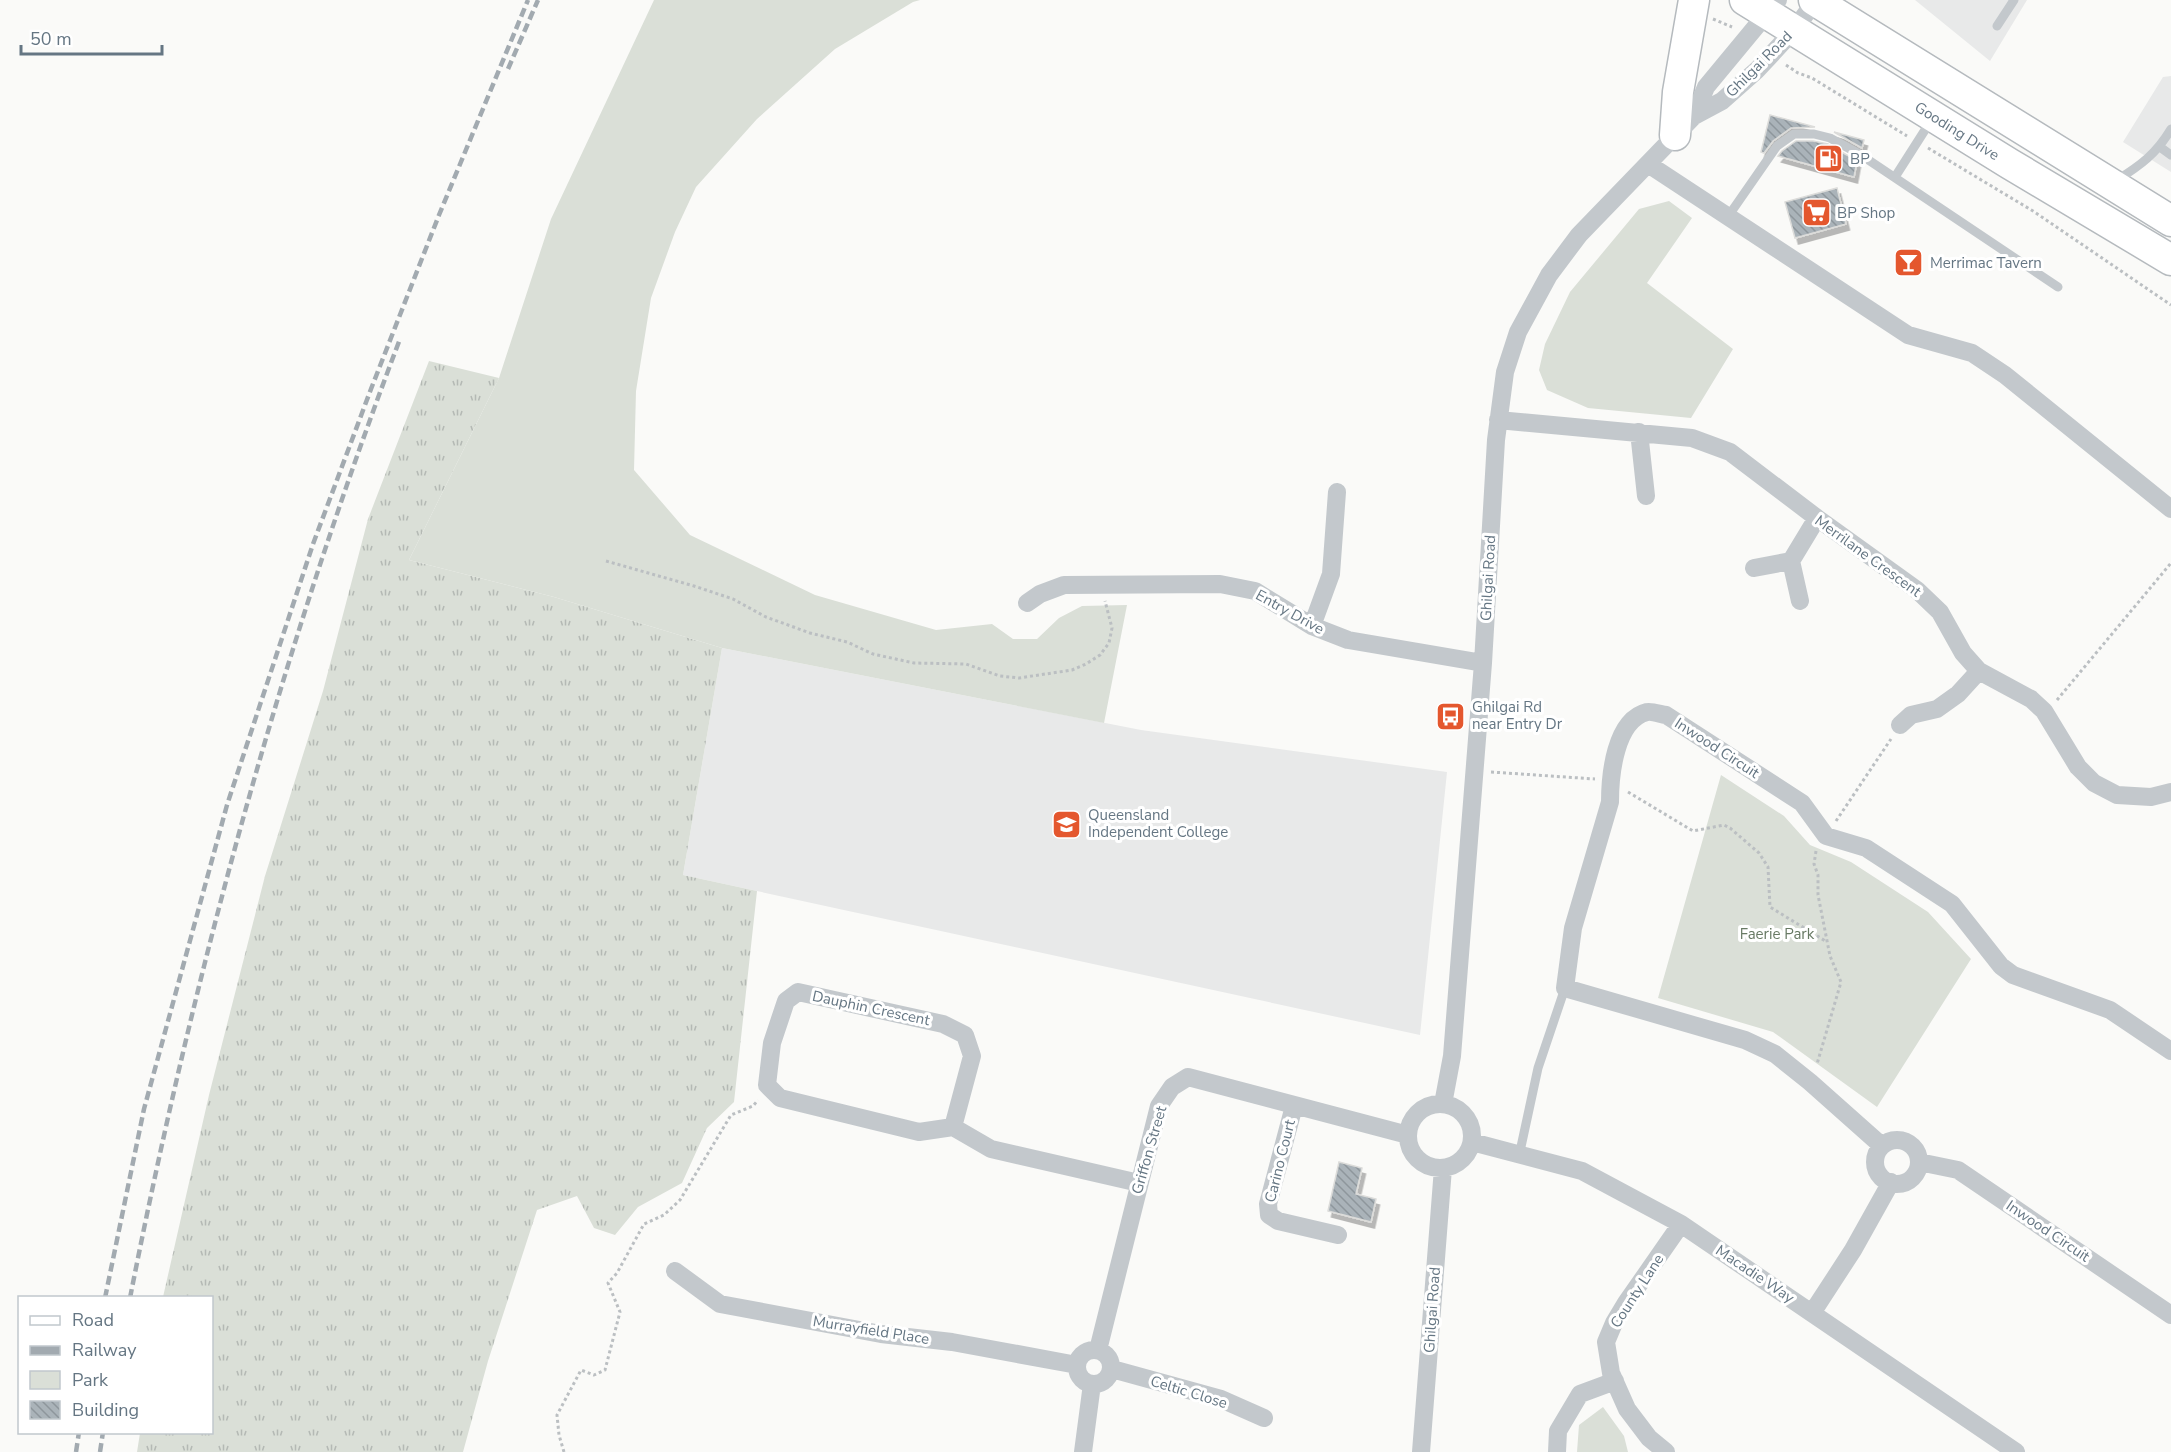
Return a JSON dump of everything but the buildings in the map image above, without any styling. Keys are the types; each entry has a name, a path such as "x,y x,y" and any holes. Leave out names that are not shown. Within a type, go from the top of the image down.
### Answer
{"main road":[{"path":"1815,0 2171,221"},
{"name":"Gooding Drive","path":"1764,5 1794,30 2010,164 2171,260"},
{"path":"1685,126 1678,92 1699,7"}],"street":[{"name":"Ghilgai Road","path":"1443,1104 1452,1056 1483,663 1498,420 1505,372 1518,332 1537,294 1579,235 1685,126 1722,101 1757,70 1794,30 1815,0"},
{"name":"Ghilgai Road","path":"1685,126 1706,87 1764,5"},
{"path":"1648,164 1908,335 1972,353 2005,375 2171,509"},
{"name":"Merrilane Crescent","path":"1498,420 1692,438 1730,452 1917,590 1940,612 1963,653 1978,671 2031,699 2044,711 2078,767 2094,783 2117,795 2151,797 2171,792"},
{"path":"1639,432 1646,496"},
{"path":"1312,626 1331,574 1337,492"},
{"path":"1800,601 1791,561 1817,518"},
{"path":"1754,568 1791,561"},
{"name":"Entry Drive","path":"1027,603 1040,594 1064,585 1220,584 1255,591 1312,626 1348,640 1483,663"},
{"path":"1900,725 1911,715 1937,709 1958,694 1978,671"},
{"name":"Inwood Circuit","path":"1565,988 1573,928 1610,802 1610,780 1617,744 1634,719 1648,712 1666,714 1802,803 1826,836"},
{"path":"1826,836 1866,848 1952,904 2001,966 2013,975 2110,1010 2171,1051"},
{"path":"1565,988 1745,1040 1775,1054 1882,1146"},
{"name":"Dauphin Crescent","path":"769,1087 766,1085 772,1043 786,1001 798,992 809,994 943,1024 965,1035 972,1056 953,1127"},
{"name":"Griffon Street","path":"1098,1350 1159,1106 1172,1087 1188,1077 1408,1135"},
{"path":"769,1087 780,1098 919,1132 953,1127 991,1149 1139,1183"},
{"path":"1443,1104 1455,1108 1468,1119 1472,1130 1472,1142 1464,1158 1455,1165 1443,1168 1432,1167 1417,1158 1409,1144 1408,1135 1411,1124 1421,1110 1443,1104"},
{"name":"Carino Court","path":"1294,1106 1268,1204 1269,1215 1278,1221 1338,1235"},
{"path":"1893,1140 1905,1142 1915,1150 1919,1162 1912,1178 1902,1183 1891,1182 1883,1178 1876,1162 1877,1154 1882,1146 1893,1140"},
{"name":"Macadie Way","path":"1472,1142 1582,1172 1681,1224 2016,1452"},
{"name":"Inwood Circuit","path":"1919,1162 1958,1170 2171,1315"},
{"name":"Ghilgai Road","path":"1421,1452 1443,1168"},
{"path":"1812,1313 1853,1250 1891,1182"},
{"name":"County Lane","path":"1666,1452 1649,1438 1627,1409 1611,1373 1606,1342 1614,1323 1681,1224"},
{"name":"Murrayfield Place","path":"675,1271 720,1304 881,1334 952,1342 1077,1365"},
{"path":"1098,1350 1109,1357 1112,1369 1107,1379 1098,1384 1092,1384 1081,1378 1077,1365 1084,1353 1098,1350"},
{"name":"Celtic Close","path":"1112,1369 1221,1399 1264,1418"},
{"path":"1557,1452 1558,1431 1580,1394 1615,1381"},
{"path":"1083,1452 1092,1384"}],"lane":[{"path":"1997,26 2014,0"},
{"path":"1895,177 1933,117"},
{"path":"2110,185 2140,166 2160,147 2171,129"},
{"path":"1727,218 1777,146 1794,134 1814,134 1830,138 1895,177 2058,287"},
{"path":"2160,147 2171,146"},
{"path":"2160,147 2171,155"},
{"path":"1519,1156 1538,1068 1565,988"}],"path":[{"path":"1699,7 1733,27"},
{"path":"1784,64 1812,78 2033,211 2171,305"},
{"path":"1803,75 1807,65"},
{"path":"606,561 694,586 733,600 766,617 810,633 847,642 873,654 914,663 966,664 1000,676 1019,678 1072,670 1100,655 1109,643 1112,627 1101,585"},
{"path":"2044,711 2060,697 2171,563"},
{"path":"1810,1082 1821,1055 1841,982 1830,957 1818,895 1818,875 1814,864 1814,854 1900,725"},
{"path":"1474,771 1610,780 1693,831 1724,825 1759,853 1768,867 1770,907 1827,942"},
{"path":"564,1452 557,1415 580,1370 594,1375 605,1370 620,1312 608,1282 617,1273 644,1224 664,1215 680,1200 731,1115 753,1106 769,1087"}],"shaded area":[{"path":"1915,0 2027,0 1990,61"},
{"path":"2171,76 2171,172 2123,142 2163,77"},
{"name":"Queensland Independent College","path":"722,648 1141,730 1447,772 1420,1035 683,875"}],"green space":[{"path":"654,0 920,0 835,49 757,119 696,187 675,232 651,298 636,391 634,470 690,535 815,595 936,630 992,624 1013,639 1037,639 1059,618 1082,606 1127,605 1104,723 722,648 554,597 409,560 499,378 551,219"},
{"path":"1669,201 1692,218 1647,283 1733,349 1691,418 1588,408 1547,390 1539,370 1545,344 1570,292 1639,209"},
{"path":"429,361 499,378 409,560 554,597 722,648 683,875 757,891 734,1102 707,1128 682,1183 638,1207 615,1235 594,1228 577,1196 537,1210 488,1361 463,1452 137,1452 140,1434 213,1434 213,1296 163,1296 209,1095 265,876 323,691 368,519"},
{"name":"Faerie Park","path":"1721,775 1784,816 1810,845 1851,862 1928,912 1971,959 1877,1107 1773,1032 1658,998"},
{"path":"1603,1407 1624,1436 1628,1452 1577,1452 1579,1425"}],"railway":[{"path":"105,1296 144,1109 227,805 313,544 439,215 528,0"},
{"path":"508,69 538,0"},
{"path":"130,1296 183,1054 212,933 245,813 317,574 400,339"},
{"path":"76,1452 79,1434"},
{"path":"100,1452 103,1434"}],"place":[{"name":"BP","path":"1829,159"},
{"name":"BP Shop","path":"1816,213"},
{"name":"Merrimac Tavern","path":"1909,263"},
{"name":"Ghilgai Rd near Entry Dr","path":"1451,716"},
{"name":"Queensland Independent College","path":"1067,824"}]}
